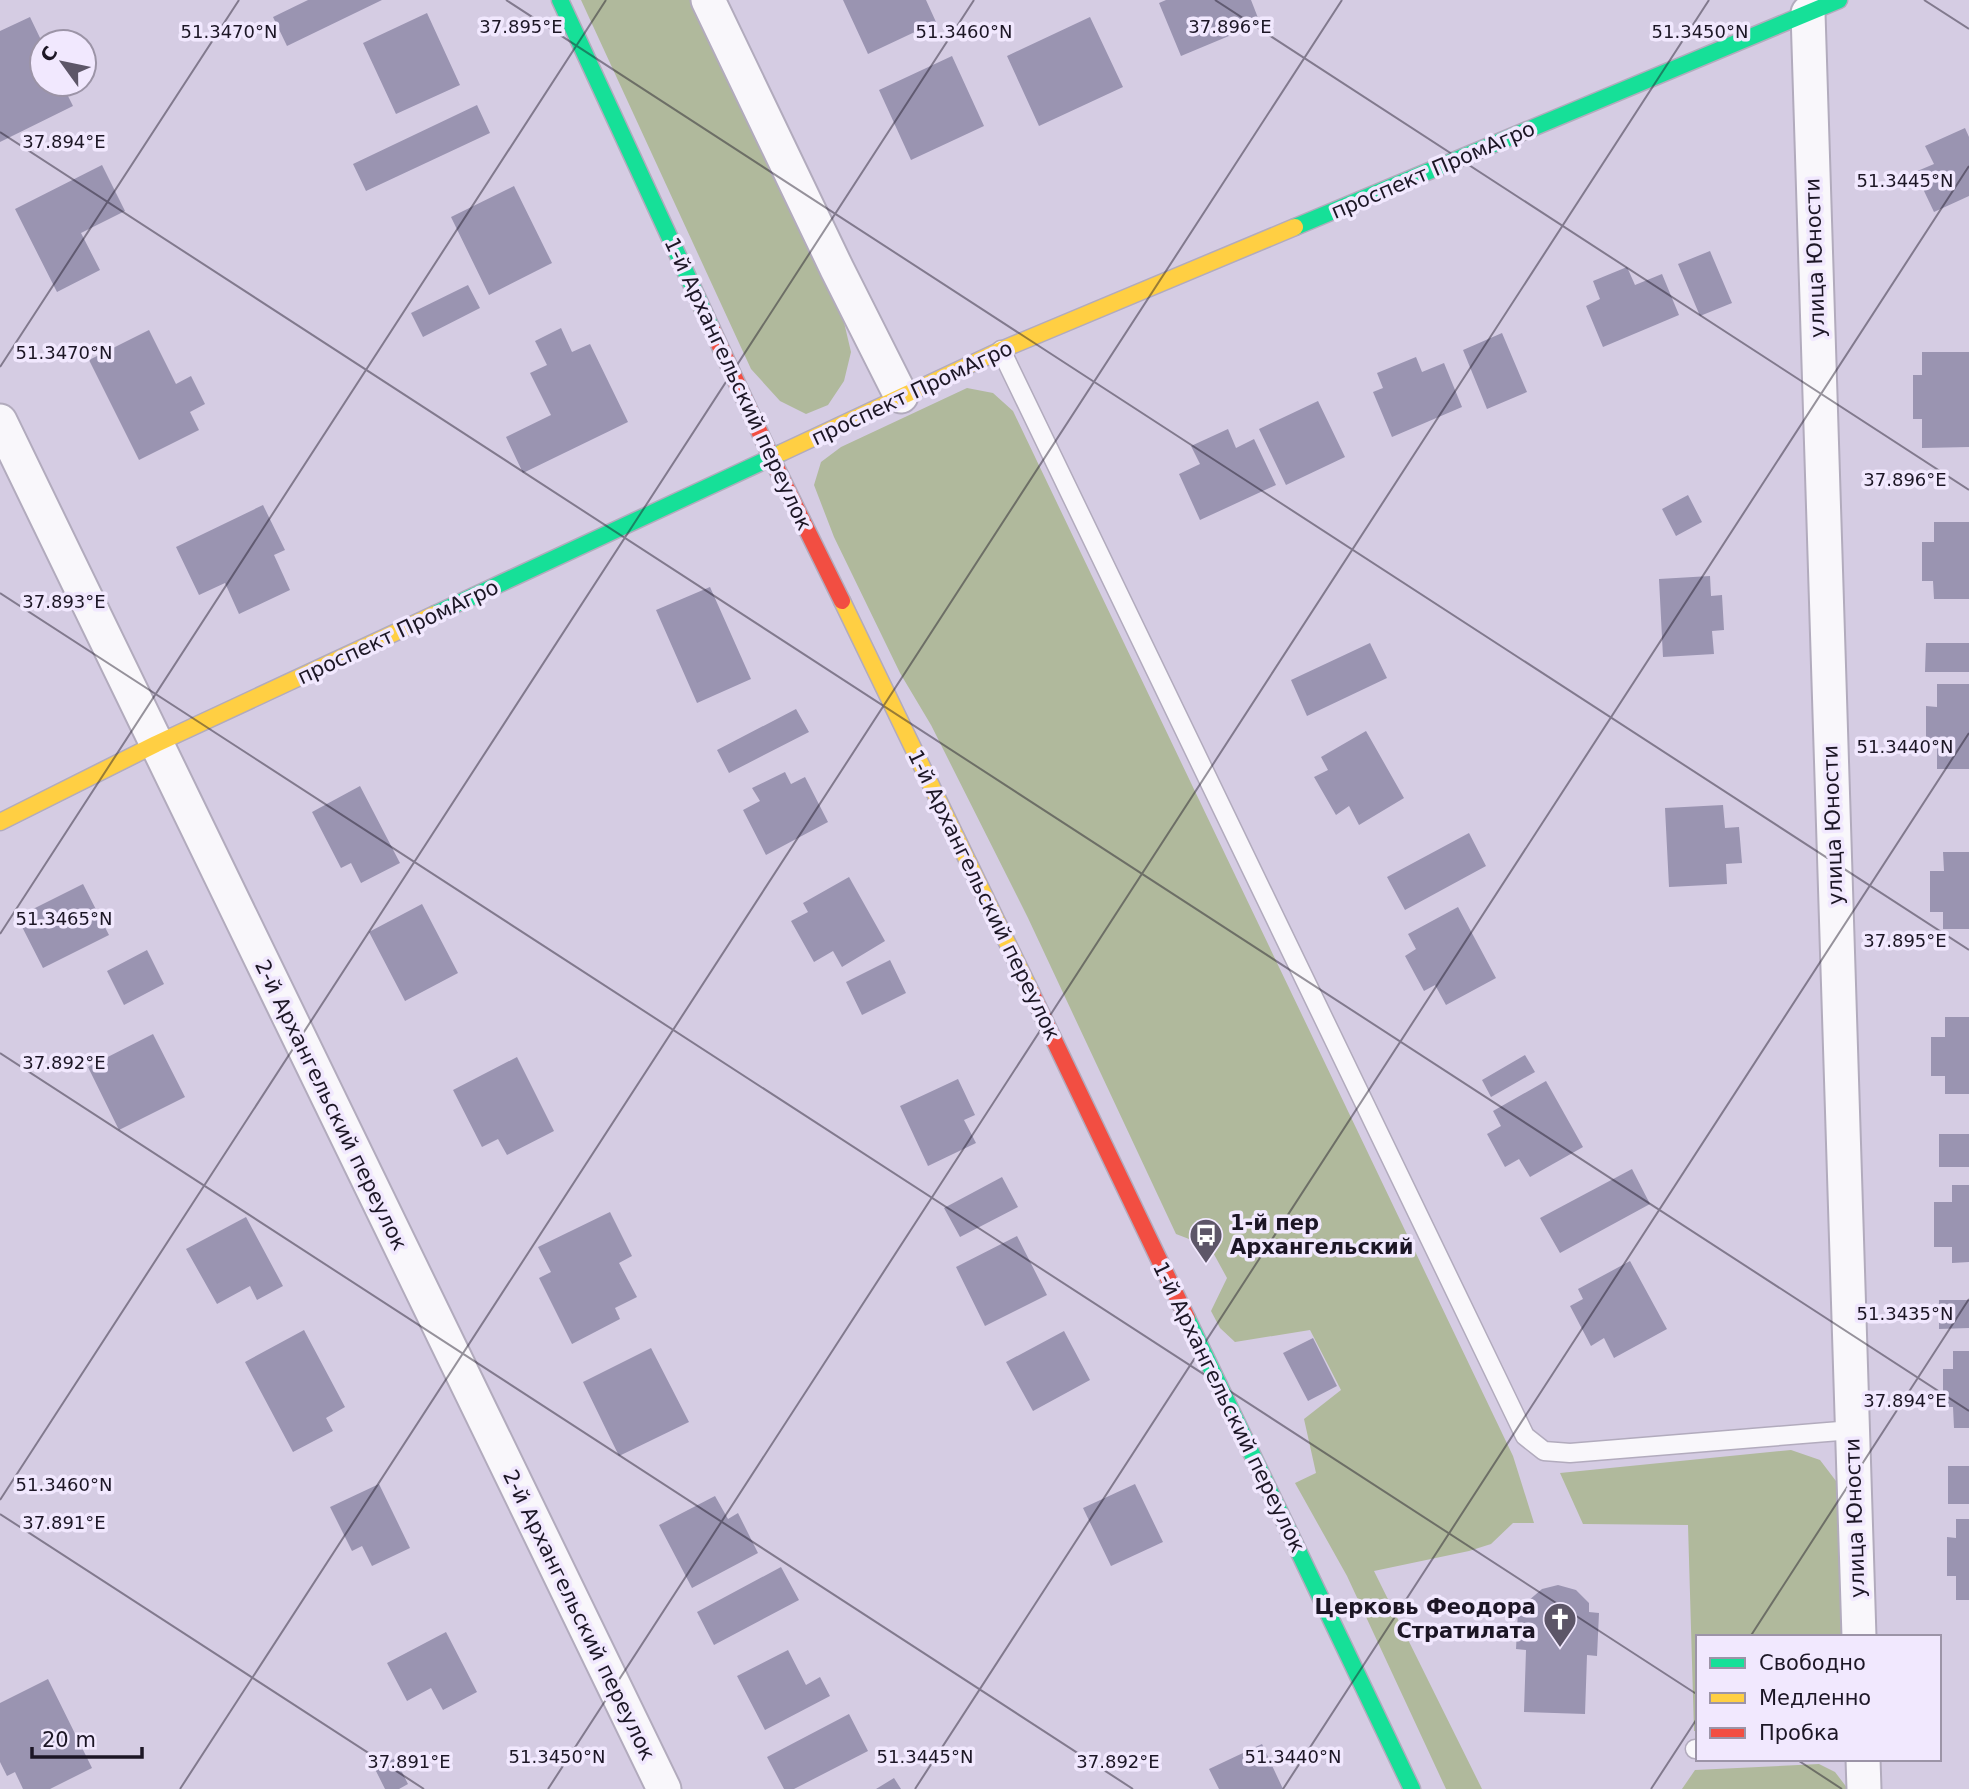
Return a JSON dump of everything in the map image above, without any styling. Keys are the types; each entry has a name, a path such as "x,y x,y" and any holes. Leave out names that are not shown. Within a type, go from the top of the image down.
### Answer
{"street":[{"name":"1-й Архангельский переулок","path":"559,0 772,459 938,797 1412,1789"},
{"path":"708,0 901,396"},
{"name":"проспект ПромАгро","path":"0,822 156,744 1001,350 1839,0"},
{"name":"улица Юности","path":"1808,13 1859,1635"},
{"name":"2-й Архангельский переулок","path":"0,421 664,1789"},
{"path":"1863,1761 1864,1789"}],"lane":[{"path":"1001,350 1525,1436 1544,1451 1570,1453 1852,1430"}],"green space":[{"path":"581,0 691,0 843,318 851,352 844,381 828,405 806,414 780,401 751,369"},
{"path":"967,388 993,393 1013,411 1513,1456 1534,1523 1513,1523 1491,1544 1469,1551 1374,1571 1482,1789 1446,1789 1347,1576 1295,1483 1316,1473 1304,1419 1341,1390 1310,1330 1235,1342 1220,1328 1211,1311 1227,1278 1210,1247 1176,1234 1028,918 931,725 900,673 834,537 814,485 821,462 841,447"},
{"path":"1791,1450 1820,1460 1836,1481 1842,1635 1696,1635 1694,1731 1688,1525 1583,1524 1560,1473"},
{"path":"1819,1764 1835,1772 1848,1789 1682,1789 1695,1770"}],"building":[{"path":"308,0 382,0 287,46 273,17"},
{"path":"843,0 926,0 936,22 868,54"},
{"path":"1166,0 1251,0 1260,23 1181,56 1159,3"},
{"path":"427,13 460,85 396,114 363,43"},
{"path":"30,17 35,28 28,28 28,98 69,98 73,106 0,142 0,31"},
{"path":"1090,17 1123,87 1039,126 1007,56"},
{"path":"952,56 984,126 911,160 879,90"},
{"path":"477,105 490,133 366,191 353,164"},
{"path":"1965,128 1969,137 1969,196 1934,212 1915,172 1934,164 1925,146"},
{"path":"102,165 125,211 81,233 100,270 57,292 15,209"},
{"path":"514,186 552,263 489,295 451,217"},
{"path":"1710,251 1732,303 1700,316 1678,264"},
{"path":"1627,267 1635,285 1662,274 1679,315 1603,347 1586,306 1600,299 1593,281"},
{"path":"468,285 480,308 423,337 411,313"},
{"path":"561,328 572,352 590,344 628,422 523,473 506,437 551,415 530,373 547,365 535,341"},
{"path":"149,330 176,384 191,376 205,404 190,412 199,430 139,460 89,360"},
{"path":"1502,333 1527,392 1487,409 1463,350"},
{"path":"1922,352 1969,352 1969,447 1922,448 1922,419 1913,419 1913,375 1922,375"},
{"path":"1416,357 1422,372 1444,363 1462,407 1392,437 1373,392 1383,388 1377,373"},
{"path":"1318,401 1345,457 1286,485 1259,429"},
{"path":"1228,429 1236,448 1254,439 1276,485 1200,520 1179,474 1200,464 1191,446"},
{"path":"1688,495 1702,522 1676,536 1662,509"},
{"path":"263,505 285,550 274,555 290,590 239,614 225,583 199,595 176,547"},
{"path":"1934,522 1969,522 1969,599 1934,599 1933,581 1922,581 1922,542 1934,542"},
{"path":"1710,576 1711,596 1722,595 1724,630 1712,631 1714,654 1663,657 1659,579"},
{"path":"710,587 751,679 697,703 656,610"},
{"path":"1370,643 1387,678 1307,716 1291,680"},
{"path":"1926,643 1969,643 1969,672 1925,672"},
{"path":"1937,684 1969,684 1969,769 1937,769 1937,748 1926,747 1926,706 1937,707"},
{"path":"796,709 809,732 729,773 717,750"},
{"path":"1366,731 1404,798 1359,825 1349,806 1336,815 1314,777 1328,770 1321,757"},
{"path":"785,772 791,784 805,777 828,822 766,855 743,810 760,801 752,788"},
{"path":"360,786 400,863 361,883 351,863 341,868 312,812"},
{"path":"1723,805 1725,828 1739,827 1742,863 1726,864 1727,884 1669,887 1665,808"},
{"path":"1469,833 1486,866 1405,910 1387,877"},
{"path":"1943,852 1969,852 1969,929 1943,929 1943,912 1930,912 1930,871 1944,871"},
{"path":"849,877 885,941 842,967 833,951 814,962 791,921 808,912 803,903"},
{"path":"83,884 109,935 43,968 17,917"},
{"path":"422,904 458,973 405,1001 369,932"},
{"path":"1458,907 1496,978 1446,1005 1435,985 1424,991 1405,956 1416,949 1408,934"},
{"path":"147,950 164,984 124,1005 107,971"},
{"path":"890,960 906,993 862,1015 846,982"},
{"path":"1945,1017 1969,1017 1969,1094 1945,1094 1945,1076 1931,1076 1931,1037 1945,1037"},
{"path":"153,1034 185,1097 119,1130 88,1067"},
{"path":"1525,1055 1535,1072 1491,1097 1482,1080"},
{"path":"517,1057 554,1131 507,1155 498,1139 482,1147 453,1090"},
{"path":"958,1079 975,1115 964,1120 976,1143 928,1166 900,1106"},
{"path":"1546,1081 1583,1147 1530,1177 1519,1159 1505,1167 1487,1134 1501,1126 1493,1111"},
{"path":"1939,1134 1969,1134 1969,1167 1939,1167"},
{"path":"1632,1169 1650,1204 1560,1253 1540,1218"},
{"path":"1002,1177 1018,1207 960,1237 944,1208"},
{"path":"1952,1185 1969,1185 1969,1262 1952,1263 1952,1247 1934,1247 1934,1202 1952,1202"},
{"path":"610,1212 632,1256 619,1263 637,1297 615,1308 620,1319 572,1344 539,1278 551,1272 538,1247"},
{"path":"246,1217 283,1286 257,1300 250,1286 217,1304 186,1249"},
{"path":"1017,1236 1047,1295 985,1326 956,1267"},
{"path":"1630,1261 1667,1329 1614,1358 1604,1338 1591,1346 1570,1306 1583,1299 1578,1289"},
{"path":"1939,1300 1969,1300 1969,1328 1939,1329"},
{"path":"304,1330 345,1407 326,1418 333,1431 293,1452 245,1362"},
{"path":"1064,1331 1090,1380 1033,1411 1006,1362"},
{"path":"1313,1338 1337,1386 1308,1401 1283,1353"},
{"path":"651,1348 689,1422 619,1456 583,1382"},
{"path":"1953,1351 1969,1351 1969,1428 1954,1428 1953,1407 1943,1407 1943,1369 1953,1369"},
{"path":"1948,1466 1969,1466 1969,1504 1948,1504"},
{"path":"379,1484 410,1548 372,1566 362,1546 352,1551 330,1507"},
{"path":"1135,1484 1163,1542 1111,1566 1083,1508"},
{"path":"715,1496 728,1519 738,1513 758,1553 692,1588 659,1525"},
{"path":"1956,1519 1969,1519 1969,1600 1956,1600 1956,1576 1947,1576 1947,1537 1956,1538"},
{"path":"781,1567 799,1600 714,1645 697,1612"},
{"name":"Церковь Феодора Стратилата","path":"1558,1585 1576,1590 1589,1603 1589,1612 1599,1613 1597,1656 1587,1655 1585,1714 1524,1712 1526,1650 1516,1649 1518,1611 1528,1611 1528,1601 1542,1589"},
{"path":"446,1632 477,1692 443,1710 431,1688 407,1701 387,1663"},
{"path":"788,1650 806,1685 820,1677 830,1696 765,1730 737,1676"},
{"path":"48,1679 92,1768 50,1789 23,1789 15,1772 7,1776 0,1762 0,1703"},
{"path":"849,1714 868,1751 794,1789 784,1789 767,1757"},
{"path":"1262,1744 1283,1789 1219,1789 1209,1769"},
{"path":"395,1758 408,1784 399,1789 385,1789 375,1769"},
{"path":"894,1778 901,1789 876,1789"}],"traffic: fast":[{"path":"560,0 711,327"},
{"path":"1295,227 1839,0"},
{"path":"435,614 781,453"},
{"path":"1187,1318 1412,1789"}],"traffic: slow":[{"path":"781,453 1001,350 1295,227"},
{"path":"842,601 1031,992"},
{"path":"0,822 156,744 435,614"}],"traffic: jam":[{"path":"711,327 842,601"},
{"path":"1031,992 1187,1318"}],"place":[{"name":"1-й пер Архангельский","path":"1206,1265"},
{"name":"Церковь Феодора Стратилата","path":"1560,1649"}]}
